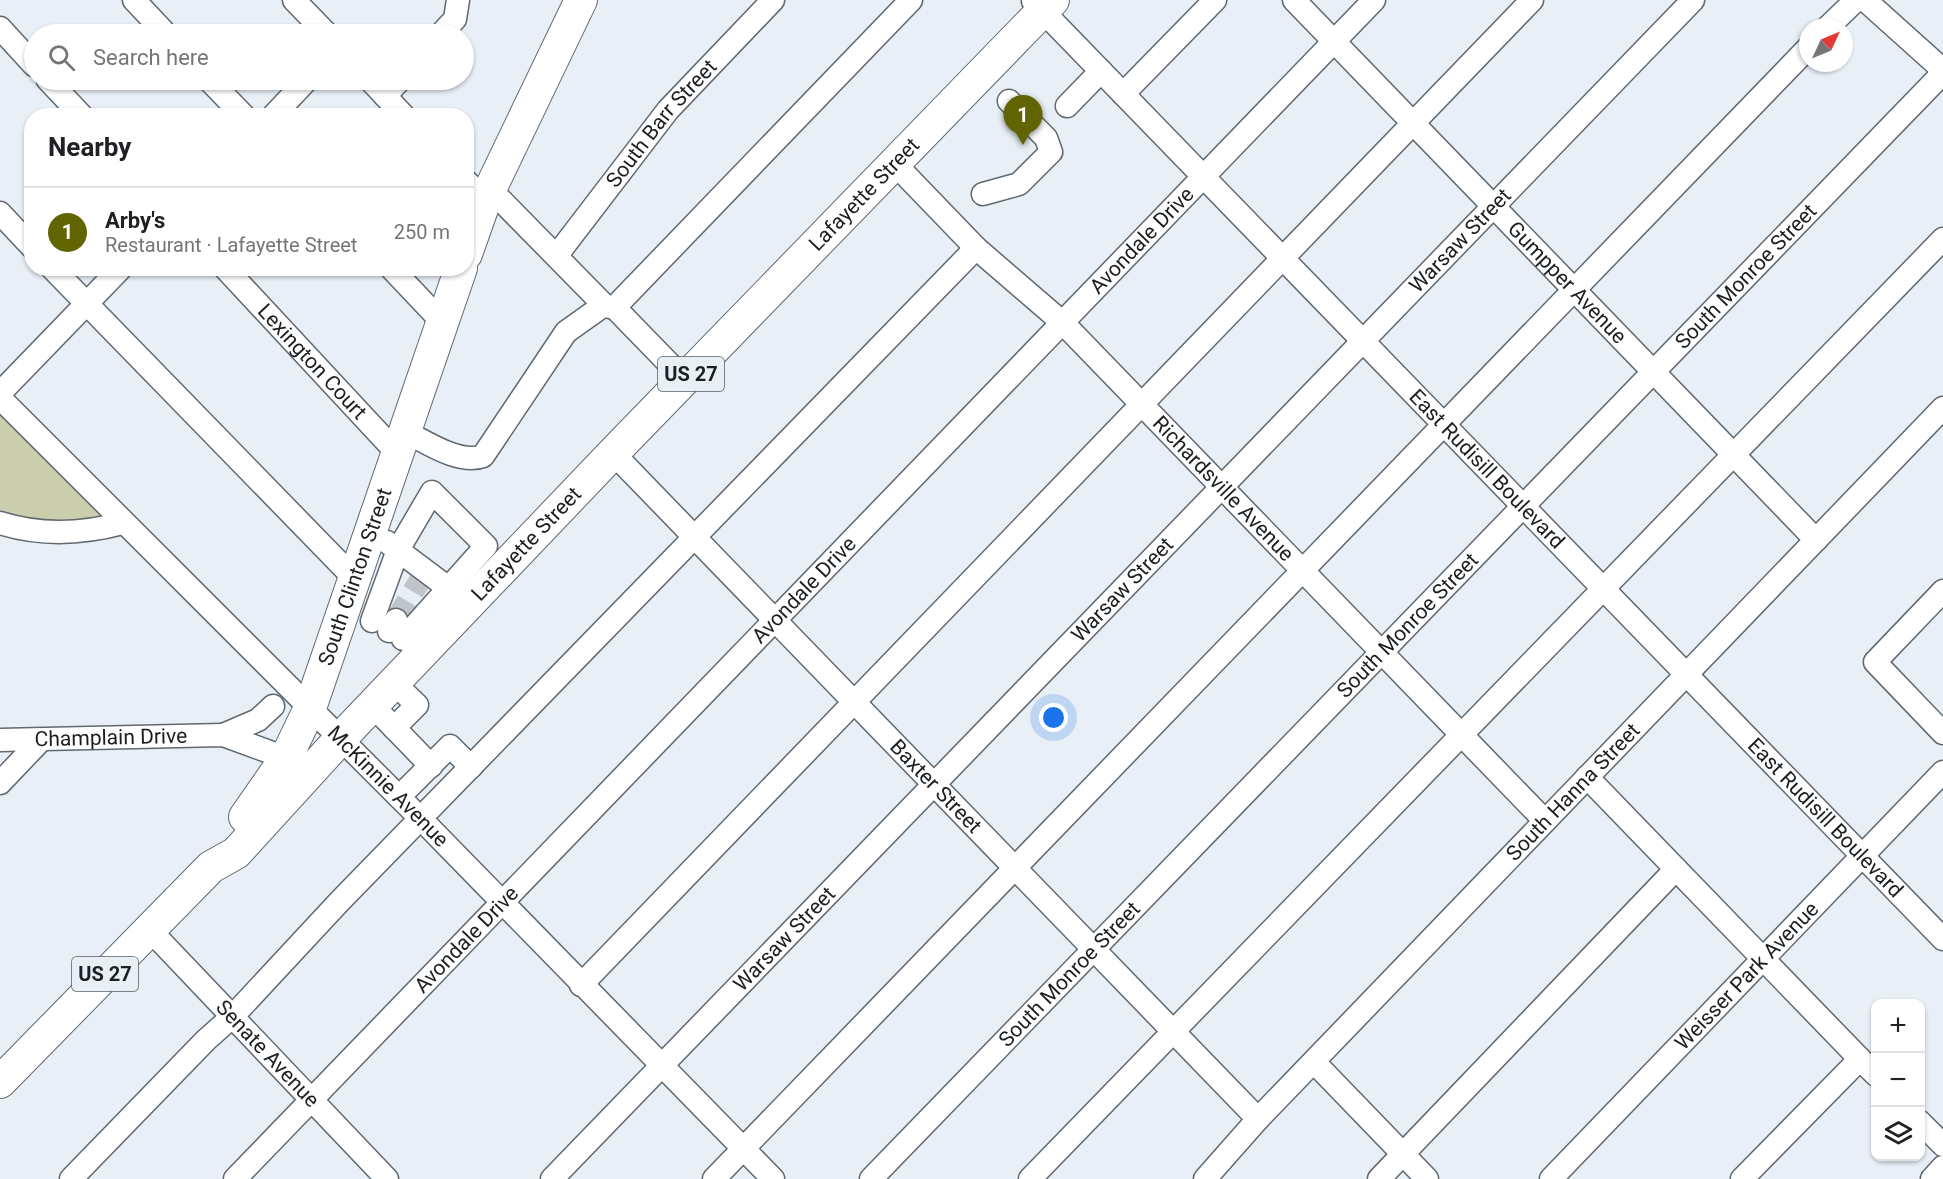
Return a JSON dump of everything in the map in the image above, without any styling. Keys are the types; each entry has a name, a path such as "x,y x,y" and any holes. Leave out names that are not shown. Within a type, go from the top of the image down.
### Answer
{"highway":[{"path":"474,220 481,190 581,0"},
{"name":"Lafayette Street","path":"0,1082 211,867 236,853 394,682 383,621 459,596 613,453 895,164 1042,4"},
{"name":"South Clinton Street","path":"211,867 286,758 310,708 383,621 372,530 458,276"}],"street":[{"path":"134,0 157,24"},
{"path":"294,0 317,24"},
{"path":"450,24 455,19 458,0"},
{"name":"South Barr Street","path":"557,255 668,110 773,0"},
{"path":"402,443 461,457 477,459 483,456 566,332 609,306 911,0"},
{"path":"1123,94 1215,0"},
{"name":"Gumpper Avenue","path":"1294,0 1816,540"},
{"name":"Avondale Drive","path":"235,1179 501,901 775,621 1374,0"},
{"path":"581,984 1532,0"},
{"name":"Warsaw Street","path":"552,1179 1693,0"},
{"path":"1837,18 1856,0"},
{"path":"1865,0 1943,71"},
{"name":"East Rudisill Boulevard","path":"1042,4 1123,94 1943,939"},
{"path":"0,28 24,54"},
{"path":"714,1179 1799,57"},
{"path":"1068,106 1101,71"},
{"name":"South Monroe Street","path":"871,1179 1943,71"},
{"path":"57,90 74,108"},
{"path":"219,90 236,108"},
{"path":"281,108 298,90"},
{"path":"394,90 401,108"},
{"path":"983,194 1019,184 1051,152 1046,138 1009,101"},
{"name":"Richardsville Avenue","path":"895,164 958,220 976,248 1063,323 1545,821"},
{"path":"481,190 557,255 685,380"},
{"path":"0,213 24,238"},
{"path":"1030,1179 1943,239"},
{"path":"71,1179 206,1040 234,1016 339,902 422,820 693,537 976,248"},
{"path":"60,276 383,621"},
{"path":"0,393 113,276"},
{"name":"Lexington Court","path":"233,276 402,443"},
{"path":"399,276 443,323"},
{"name":"McKinnie Avenue","path":"0,398 341,738 773,1179"},
{"name":"South Hanna Street","path":"1205,1179 1258,1119 1943,408"},
{"name":"Baxter Street","path":"613,453 1258,1119"},
{"path":"372,530 398,550 425,574 459,596 486,546 432,492 398,550 383,621"},
{"path":"0,523 57,533 92,531 123,523"},
{"path":"1943,591 1875,662 1943,733"},
{"path":"394,682 417,705 394,728"},
{"path":"372,705 430,766"},
{"name":"Champlain Drive","path":"0,740 223,735 258,720 273,706"},
{"name":"Champlain Drive","path":"223,735 286,758"},
{"path":"0,783 41,740"},
{"path":"399,797 450,746 471,767"},
{"name":"Weisser Park Avenue","path":"1551,1179 1943,772"},
{"path":"1587,777 1868,1067 1742,1179"},
{"path":"1379,1179 1676,869"},
{"name":"Senate Avenue","path":"149,929 387,1179"},
{"path":"1314,1062 1426,1179"},
{"path":"1925,1127 1943,1145"},
{"path":"1932,1179 1943,1167"}],"green space":[{"path":"0,409 102,516 100,519 36,523 0,513"}],"tunnel":[{"path":"396,620 422,577"}],"place":[{"name":"Arby's","path":"1023,145"}]}
